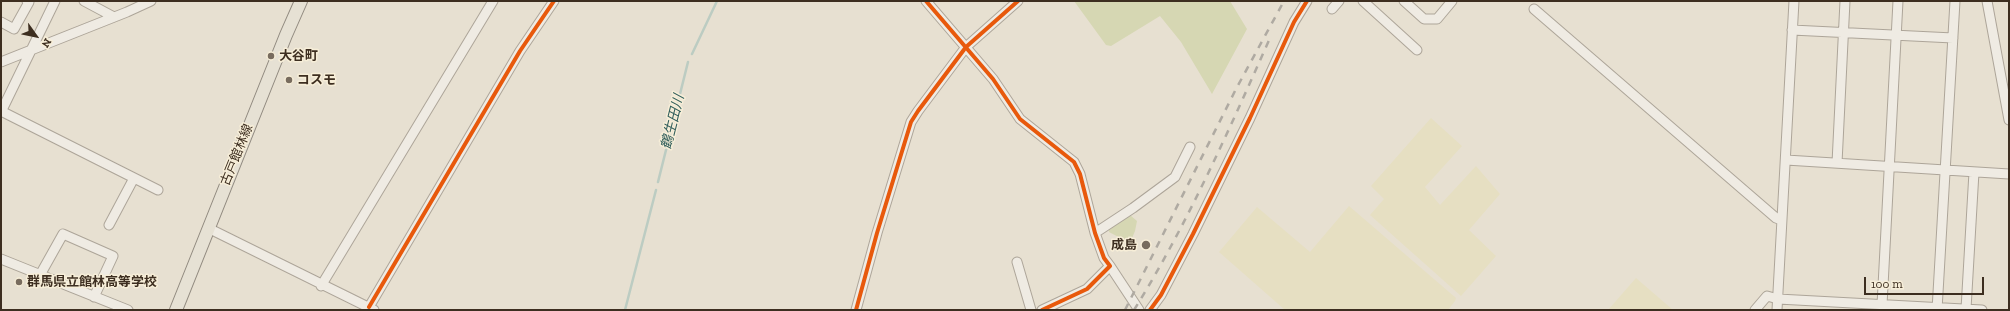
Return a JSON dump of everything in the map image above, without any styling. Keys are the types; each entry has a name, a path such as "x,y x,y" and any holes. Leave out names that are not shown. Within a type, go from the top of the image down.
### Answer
{"main road":[{"name":"古戸館林線","path":"176,310 301,1"}],"street":[{"path":"1,22 14,29 29,2 26,1"},
{"path":"56,1 1,112 158,190"},
{"path":"84,1 114,17"},
{"path":"4,58 31,50 151,1"},
{"path":"321,286 493,1"},
{"path":"208,228 321,286 371,309 520,51 554,1"},
{"path":"926,1 993,79 1020,119 1074,162 1080,174 1095,233 1104,258 1139,310"},
{"path":"856,310 877,233 911,122 966,47 1018,1"},
{"path":"1150,310 1161,295 1193,234 1250,118 1294,22 1307,1"},
{"path":"1332,9 1339,1"},
{"path":"1363,1 1417,50"},
{"path":"1404,1 1424,19 1437,19 1452,1"},
{"path":"1777,310 1794,1"},
{"path":"1837,163 1845,1"},
{"path":"1882,305 1898,1"},
{"path":"1937,309 1955,1"},
{"path":"1988,1 2009,120"},
{"path":"1534,9 1776,218 1781,220"},
{"path":"1792,30 1953,38"},
{"path":"1095,233 1133,208 1175,177 1190,147"},
{"path":"1786,160 2009,174"},
{"path":"1966,309 1974,172"},
{"path":"109,225 134,178"},
{"path":"40,275 63,234 113,256 94,297"},
{"path":"1,259 128,310"},
{"path":"1017,262 1031,310"},
{"path":"1042,310 1087,289 1110,266"},
{"path":"1755,310 1766,296 1823,306 1882,305 1937,309 1982,310"}],"shaded area":[{"path":"1431,118 1462,146 1425,187 1440,205 1476,166 1500,194 1469,230 1496,256 1461,296 1370,215 1384,199 1371,186"},
{"path":"1349,206 1456,298 1448,310 1285,310 1219,252 1257,207 1310,252"},
{"path":"1636,278 1673,310 1608,310"}],"green space":[{"path":"1074,1 1230,1 1247,29 1212,94 1181,42 1160,16 1111,46 1106,45"},
{"path":"1130,215 1137,221 1130,243 1109,232 1109,230"}],"waterway":[{"name":"鶴生田川","path":"692,54 717,1"},
{"name":"鶴生田川","path":"658,182 688,62"},
{"name":"鶴生田川","path":"625,310 656,190"}],"railway":[{"path":"1125,310 1236,89 1284,1"},
{"path":"1134,310 1190,211 1270,38"}],"cycle path":[{"path":"369,307 520,51 554,1"},
{"path":"926,1 993,79 1020,119 1074,162 1080,174 1095,233 1104,258 1110,266 1087,289 1042,310"},
{"path":"856,310 877,233 911,122 966,47 1018,1"},
{"path":"1150,310 1161,295 1193,234 1250,118 1294,22 1307,1"}],"place":[{"name":"大谷町","path":"271,56"},
{"name":"コスモ","path":"289,80"},
{"name":"成島","path":"1146,245"},
{"name":"群馬県立館林高等学校","path":"19,282"}]}
